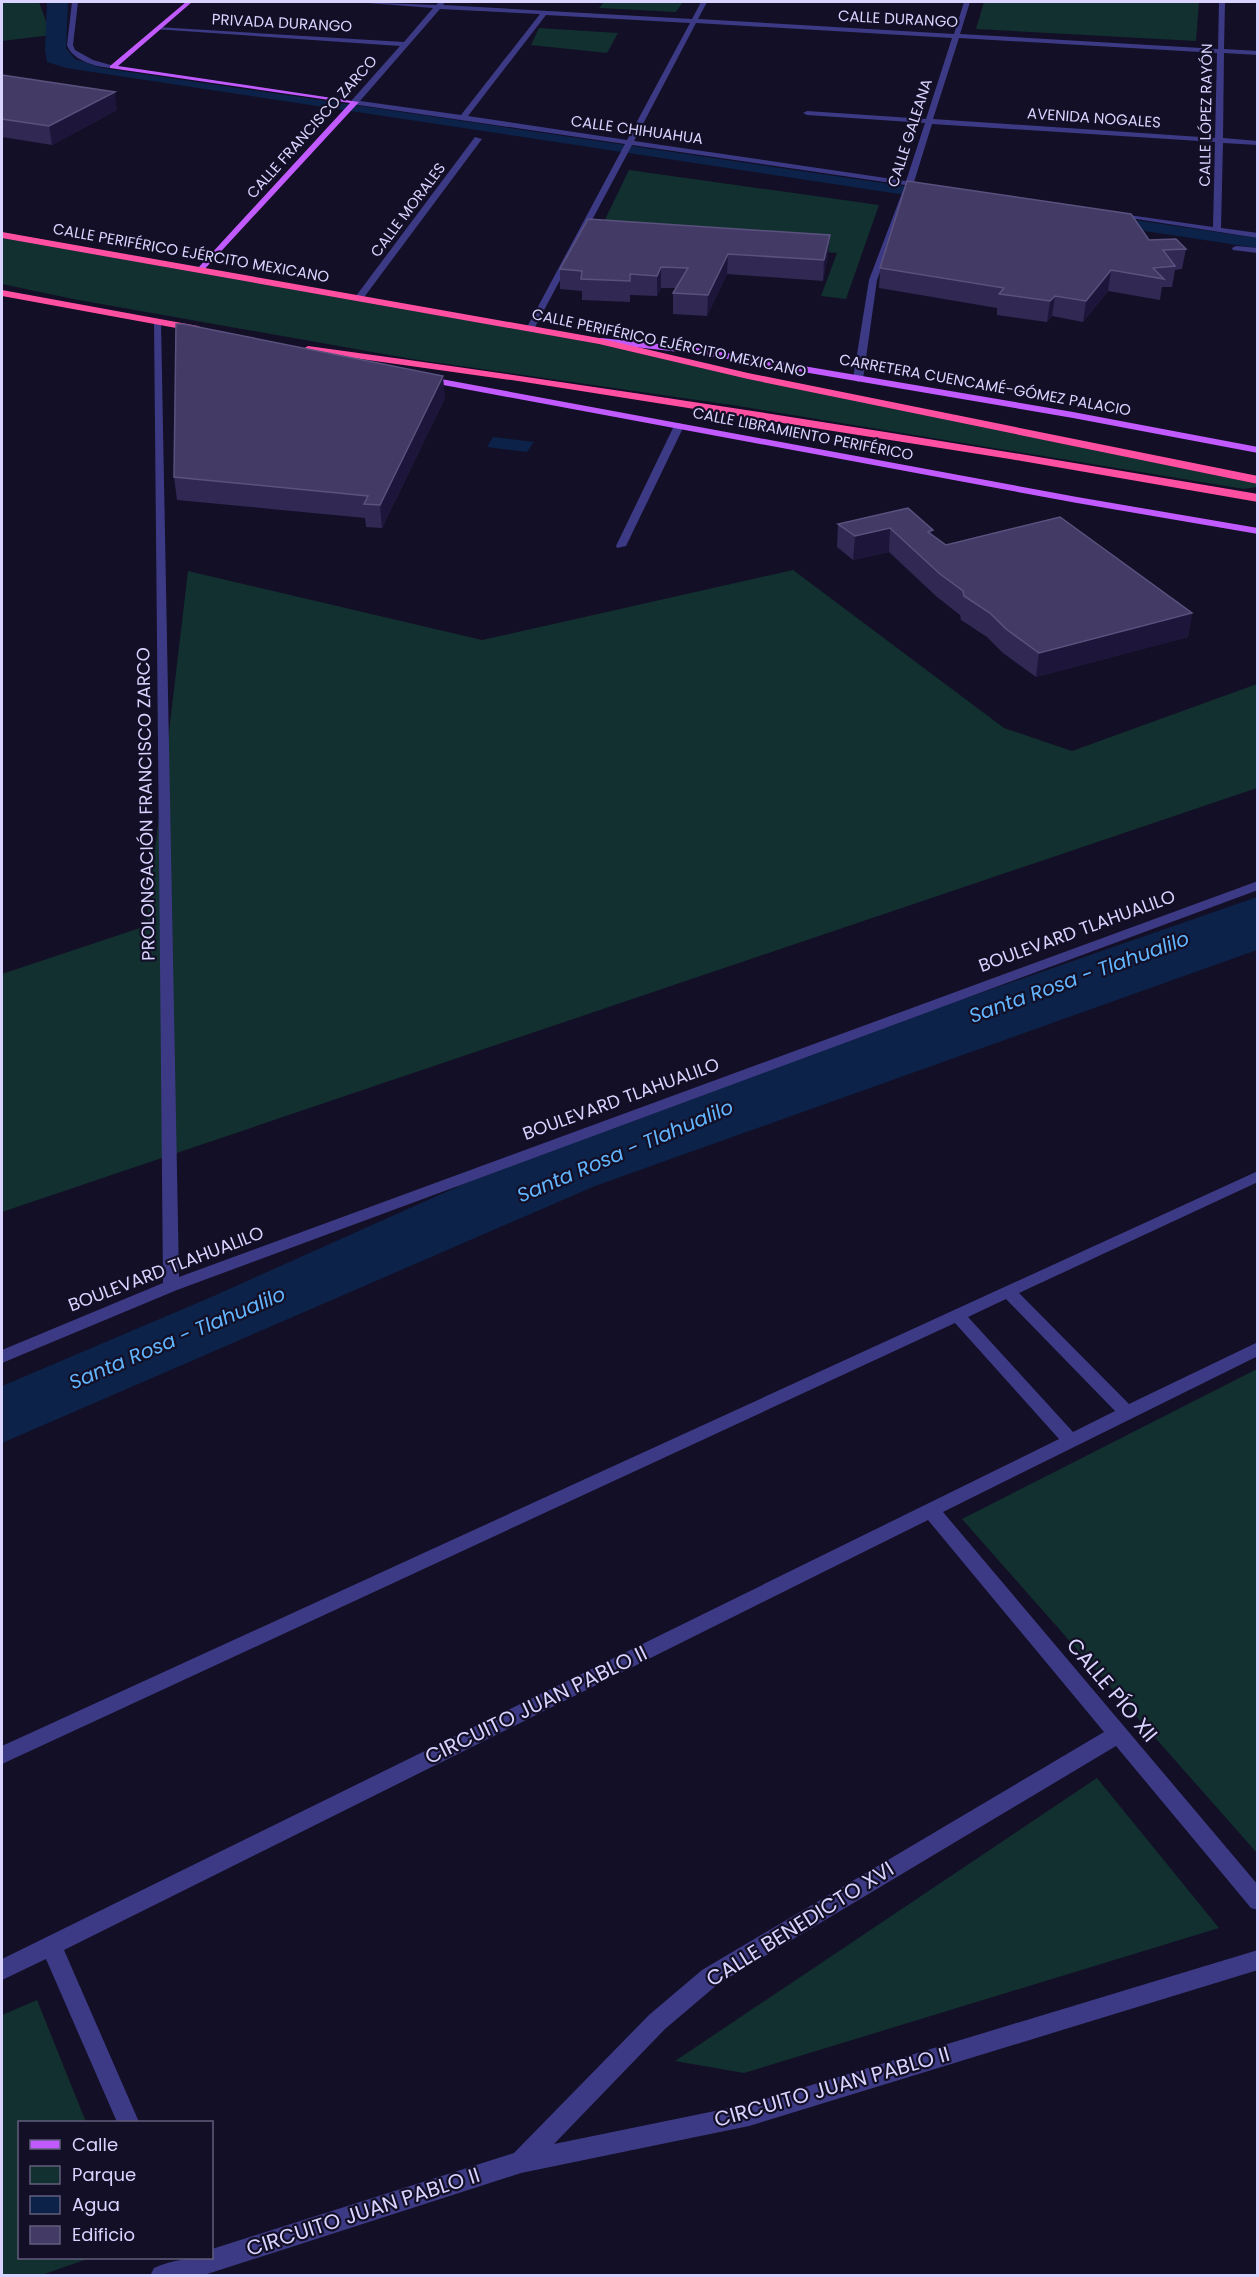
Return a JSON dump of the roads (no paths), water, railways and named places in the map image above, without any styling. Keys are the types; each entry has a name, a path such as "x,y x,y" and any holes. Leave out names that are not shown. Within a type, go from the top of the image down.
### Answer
{"highway":[{"name":"CALLE PERIFÉRICO EJÉRCITO MEXICANO","path":"2,235 599,341 748,376 1257,480"},
{"path":"2,293 204,330"},
{"path":"298,348 518,378 1010,455 1257,498"}],"main road":[{"path":"112,68 189,2"},
{"name":"CALLE CHIHUAHUA","path":"112,68 353,104"},
{"name":"CALLE FRANCISCO ZARCO","path":"201,270 353,104"},
{"name":"CARRETERA CUENCAMÉ-GÓMEZ PALACIO","path":"599,341 698,351 1257,450"},
{"path":"345,356 381,370"},
{"name":"CALLE LIBRAMIENTO PERIFÉRICO","path":"410,376 1066,498 1257,531"}],"street":[{"path":"75,2 70,45 72,51 91,62 112,68"},
{"name":"CALLE DURANGO","path":"358,2 440,4 693,21 1257,53"},
{"path":"530,329 620,155 704,2"},
{"name":"CALLE GALEANA","path":"858,379 873,280 908,186 967,2"},
{"name":"CALLE LÓPEZ RAYÓN","path":"1217,230 1222,2"},
{"name":"CALLE FRANCISCO ZARCO","path":"353,104 440,4"},
{"path":"463,118 545,12"},
{"name":"PRIVADA DURANGO","path":"157,29 406,44"},
{"name":"CALLE CHIHUAHUA","path":"353,104 463,118 908,186 931,187"},
{"name":"AVENIDA NOGALES","path":"807,113 1257,143"},
{"name":"CALLE MORALES","path":"360,298 477,139"},
{"path":"1103,213 1257,236"},
{"path":"1236,248 1257,251"},
{"name":"PROLONGACIÓN FRANCISCO ZARCO","path":"157,322 171,1286"},
{"path":"621,546 679,426"},
{"name":"BOULEVARD TLAHUALILO","path":"2,1357 171,1286 1257,885"},
{"path":"2,1755 1257,1176"},
{"path":"1008,1291 1127,1413"},
{"path":"957,1315 1071,1441"},
{"name":"CIRCUITO JUAN PABLO II","path":"2,1970 1257,1348"},
{"name":"CALLE PÍO XII","path":"930,1510 1257,1900"},
{"name":"CALLE BENEDICTO XVI","path":"521,2162 657,2022 710,1977 1118,1734"},
{"path":"51,1945 128,2121"},
{"name":"CIRCUITO JUAN PABLO II","path":"213,2254 521,2162 749,2115 1257,1960"},
{"name":"CIRCUITO JUAN PABLO II","path":"162,2276 188,2262"}],"water":[{"path":"47,2 68,2 66,48 75,59 102,68 1257,238 1257,248 66,68 47,62 45,50"},
{"path":"493,437 534,442 527,452 487,447"},
{"name":"Santa Rosa - Tlahualilo","path":"1257,897 1257,950 595,1186 2,1443 2,1386 209,1298 580,1132"}]}
